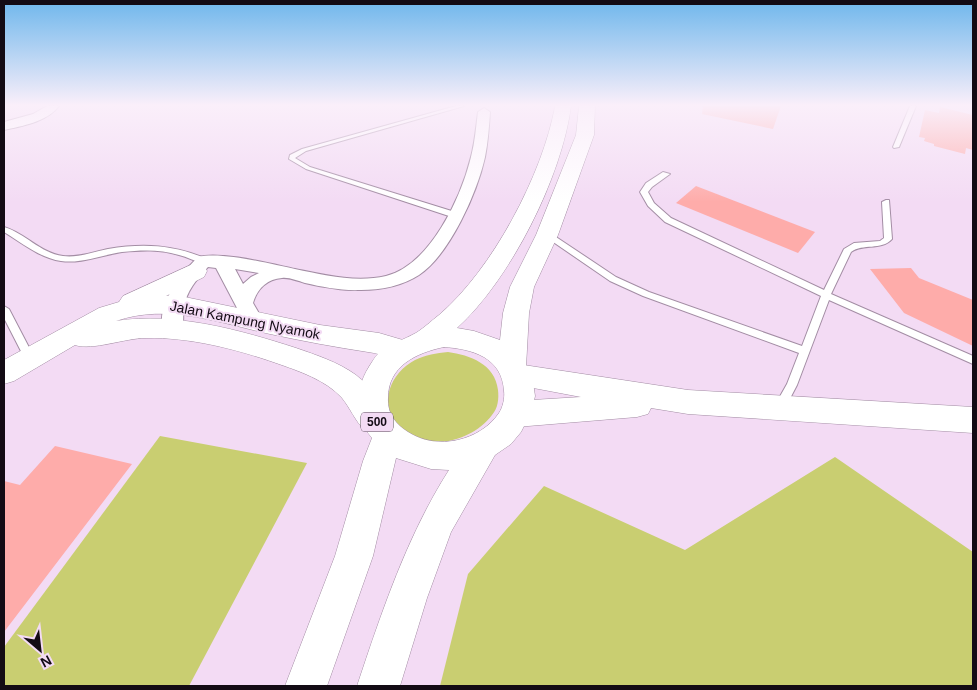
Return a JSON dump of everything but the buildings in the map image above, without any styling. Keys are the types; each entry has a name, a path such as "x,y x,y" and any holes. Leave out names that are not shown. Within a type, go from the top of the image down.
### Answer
{"main road":[{"name":"500","path":"306,686 354,556 379,461 382,428 372,400 375,381 386,364 456,315 471,299 519,224 557,138"},
{"path":"584,138 547,235 522,287 516,313 515,371 520,394 516,414 688,402"},
{"path":"108,314 199,266"},
{"name":"Jalan Kampung Nyamok","path":"4,373 108,314 138,306 174,317 234,342 316,366 342,380 352,389 382,428"},
{"name":"Jalan Kampung Nyamok","path":"34,356 104,333 148,328 174,317 249,312 320,335 380,343 413,345"},
{"path":"413,345 444,337 464,338 484,344 500,353 515,371 688,402 973,420"},
{"name":"500","path":"382,428 408,450 432,456 459,455 483,446 503,432 516,414"},
{"name":"500","path":"379,686 399,621 427,544 452,496 483,446"}],"street":[{"path":"174,317 179,289 199,266 222,262 336,283 369,284 391,280 418,267 426,259 455,215 476,163 480,138"},
{"path":"222,262 249,312"},
{"path":"249,312 249,287 254,282 284,272"}],"lane":[{"path":"346,138 304,150 292,156 292,159 308,168 455,215"},
{"path":"896,147 900,138"},
{"path":"666,174 649,185 644,192 650,204 664,217 826,295 973,360"},
{"path":"780,408 792,385 826,295 847,251 854,246 882,243 888,239 886,202"},
{"path":"4,230 54,257 66,259 137,247 161,247 182,251 199,266"},
{"path":"547,235 613,279 646,294 805,351"},
{"path":"4,309 34,356"}],"green space":[{"path":"448,352 473,358 487,367 496,381 498,393 497,406 492,415 483,424 473,432 460,438 434,442 421,440 409,435 398,426 392,417 388,399 390,390 393,381 399,373 415,360 431,354"},
{"path":"160,436 307,463 189,686 4,686 4,647"},
{"path":"835,457 973,552 973,686 440,686 468,574 544,486 685,550"}]}
